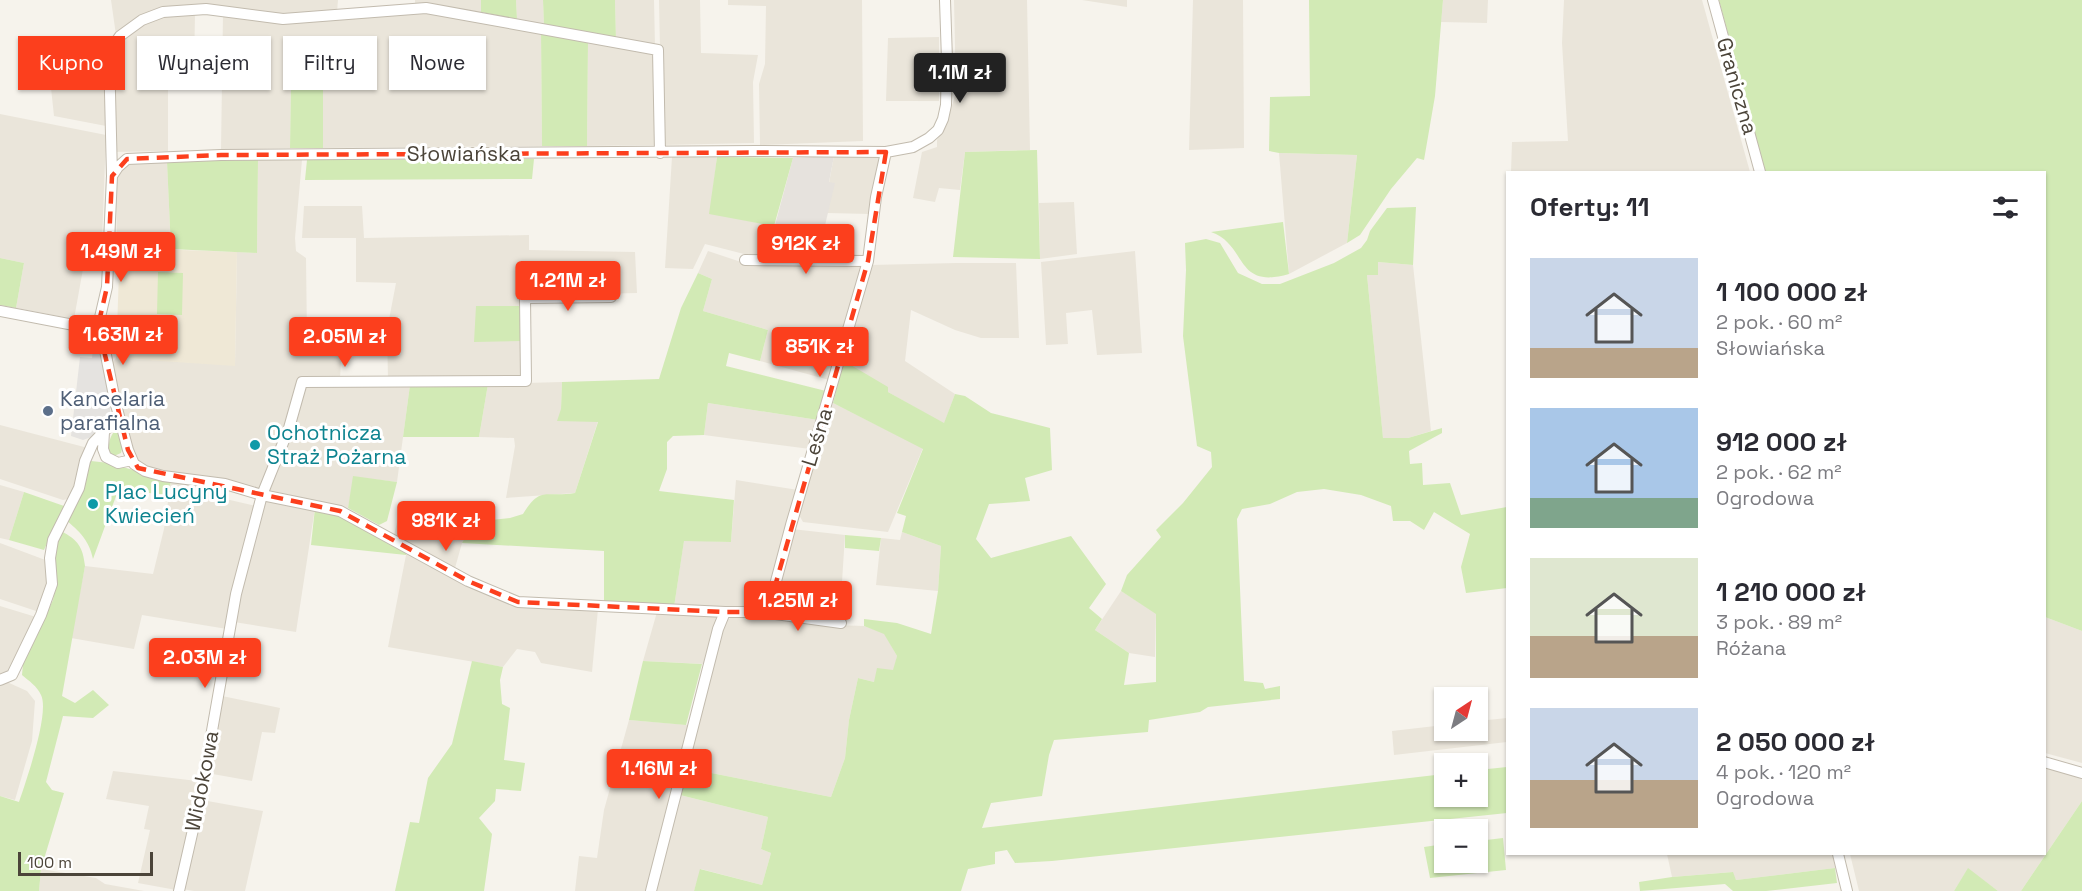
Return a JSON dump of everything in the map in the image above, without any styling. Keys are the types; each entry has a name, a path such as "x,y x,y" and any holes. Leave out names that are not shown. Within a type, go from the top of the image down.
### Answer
{"street":[{"name":"Słowiańska","path":"112,176 127,159 221,155 886,152 913,147 938,130 943,119 946,105 947,60 945,0"},
{"name":"Graniczna","path":"1713,0 1760,171"},
{"path":"660,153 658,50 426,8 283,19 206,9 163,12 142,20 120,36 109,52 112,176 107,287 98,326 132,460 138,468 163,476 225,484 262,495 340,511 468,581 518,602 760,612 841,623"},
{"name":"Leśna","path":"760,612 771,600 868,261 876,197 886,152"},
{"path":"745,260 868,261"},
{"name":"Widokowa","path":"179,891 200,798 236,594 262,495 289,428 302,382 526,381 525,298 611,297"},
{"path":"0,311 79,326 98,326"},
{"path":"0,680 12,675 41,615 52,584 50,558 53,540 78,488 93,443 119,416"},
{"path":"104,432 102,440 104,454 111,461"},
{"path":"88,456 111,461 132,460"},
{"path":"651,891 718,629 725,612"},
{"path":"2046,763 2082,773"},
{"path":"1838,855 1847,891"}],"highlighted area":[{"path":"886,152 868,261 771,600 760,612 518,602 468,581 340,511 138,468 128,450 98,326 107,287 112,176 127,159 221,155"}],"shaded area":[{"path":"111,0 338,0 337,12 286,16 167,9 116,35"},
{"path":"415,0 481,0 481,12 415,3"},
{"path":"516,0 543,0 544,26 517,19"},
{"path":"615,0 654,0 655,47 616,40"},
{"path":"659,0 700,0 701,53 758,55 753,82 754,143 662,145"},
{"path":"728,0 862,0 863,141 760,145 759,84 765,64 766,6 728,5"},
{"path":"954,0 1027,0 1030,150 965,152 960,190 939,188 935,202 913,198 922,152 937,147 937,140 947,123 956,92"},
{"path":"1082,0 1127,0 1127,7"},
{"path":"1193,0 1243,0 1244,148 1189,150"},
{"path":"1443,0 1488,0 1487,23 1441,22"},
{"path":"1564,0 1702,0 1750,171 1511,171 1512,142 1568,141 1562,43"},
{"path":"426,10 541,32 542,146 323,148 323,90 377,90 377,36 283,36 283,90 291,90 290,148 221,150 222,90 271,90 271,36 223,36 223,14 268,20"},
{"path":"195,14 195,36 137,36 137,90 168,90 168,151 112,152 112,90 125,90 125,36 149,20 165,16"},
{"path":"939,37 939,101 886,101 888,38"},
{"path":"588,42 655,52 657,145 587,146"},
{"path":"51,90 106,90 106,126 54,116"},
{"path":"0,114 106,135 101,269 83,269 74,319 16,308 24,263 0,258"},
{"path":"1279,153 1357,155 1347,243 1289,274"},
{"path":"877,155 881,159 870,214 827,213 834,183 829,183 834,156"},
{"path":"834,156 829,182 835,183 818,255 767,255 793,158"},
{"path":"672,157 717,157 710,213 774,226 767,255 744,254 705,244 693,269 665,268"},
{"path":"258,160 302,160 295,238 296,251 306,258 307,338 342,339 340,379 410,385 397,482 354,477 348,508 224,480 143,467 131,451 113,362 116,358 235,365 237,252 257,253"},
{"path":"167,162 171,249 154,249 154,258 117,258 116,179 122,168 131,163"},
{"path":"1074,202 1077,254 1040,259 1039,203"},
{"path":"304,206 362,206 364,238 529,235 529,250 635,252 637,293 521,296 523,377 388,379 387,330 396,283 356,282 356,238 302,238"},
{"path":"153,249 237,252 235,366 116,358 119,272 122,258 154,258"},
{"path":"708,251 744,263 863,265 829,380 760,361 768,330 703,311 712,279 698,273"},
{"path":"1135,251 1142,353 1097,355 1092,310 1066,313 1068,344 1046,345 1041,262"},
{"path":"1378,262 1413,265 1431,431 1408,438 1383,439 1367,275 1378,275"},
{"path":"1016,263 1019,338 981,338 955,330 911,310 905,361 955,394 944,424 888,392 844,361 870,265"},
{"path":"93,348 100,349 111,404 109,421 97,435 83,440 71,436 80,357 92,358"},
{"path":"562,382 561,409 598,421 575,493 506,498 515,446 514,438 479,437 488,384"},
{"path":"708,403 818,420 810,449 704,435"},
{"path":"833,403 923,448 888,532 803,522 799,515"},
{"path":"0,425 88,448 72,498 63,500 0,479"},
{"path":"736,480 798,490 766,601 755,609 674,607 684,540 731,542"},
{"path":"171,481 217,489 217,497 256,506 227,629 142,615 134,649 71,638 85,566 153,574 164,529"},
{"path":"0,485 24,492 9,540 0,538"},
{"path":"266,501 315,508 296,632 234,622"},
{"path":"399,514 473,522 462,543 455,568 394,535"},
{"path":"792,529 845,535 842,582 829,583 827,613 770,610"},
{"path":"902,532 941,546 938,591 876,585 881,538 900,540"},
{"path":"0,543 48,561 49,589 39,612 0,599"},
{"path":"407,550 492,595 598,609 592,672 541,663 535,652 517,649 503,667 388,647"},
{"path":"1121,591 1156,613 1155,657 1129,653 1095,630"},
{"path":"0,606 36,617 16,667 0,677"},
{"path":"657,612 713,614 718,617 705,664 643,661"},
{"path":"761,614 832,625 864,626 884,633 897,656 894,670 874,682 858,678 849,720 845,758 831,797 686,768 702,699 726,621 733,616"},
{"path":"2046,617 2082,631 2082,763 2046,753"},
{"path":"7,682 27,691 35,701 32,741 15,800 0,796 0,683"},
{"path":"222,696 280,708 275,733 262,732 252,781 207,773"},
{"path":"1506,718 1506,742 1394,755 1392,731 1434,726 1434,741 1488,741 1488,720"},
{"path":"629,720 689,725 647,891 575,891 579,856 597,858 604,810"},
{"path":"2046,767 2082,779 2082,801 2046,854"},
{"path":"113,771 197,781 176,890 138,883 150,830 144,829 149,806 106,799"},
{"path":"680,795 768,817 761,849 771,853 762,885 701,869 694,891 654,891"},
{"path":"202,800 263,811 245,891 182,889"},
{"path":"1667,855 1833,855 1835,868 1736,880 1732,872 1672,877"},
{"path":"1850,855 2045,855 2021,891 1998,891 1968,869 1954,891 1859,891"},
{"path":"41,869 96,878 105,884 144,891 39,891"}],"green space":[{"path":"481,0 516,0 517,19 481,12"},
{"path":"543,0 615,0 616,40 544,26"},
{"path":"1309,0 1443,0 1435,96 1424,160 1417,158 1391,189 1360,235 1347,243 1357,155 1269,151 1270,97 1310,96"},
{"path":"1719,0 2082,0 2082,631 2046,617 2046,171 1765,171"},
{"path":"541,32 588,42 587,146 542,146"},
{"path":"291,90 323,90 323,148 290,148"},
{"path":"1037,150 1040,259 953,257 965,152"},
{"path":"717,157 793,158 774,226 709,214"},
{"path":"534,159 532,179 305,180 307,160"},
{"path":"258,160 257,253 171,249 167,162"},
{"path":"1416,207 1413,265 1378,262 1378,275 1367,275 1383,438 1408,438 1442,428 1442,433 1409,451 1410,464 1422,463 1423,485 1450,483 1461,515 1506,507 1506,588 1466,593 1461,567 1470,534 1434,512 1424,530 1410,521 1393,521 1391,506 1361,495 1324,489 1297,492 1270,504 1242,509 1237,519 1244,681 1263,683 1265,689 1280,686 1280,699 1208,707 1200,712 1149,720 1148,732 1054,740 1042,796 991,803 982,828 1434,775 1434,807 1488,807 1488,769 1506,767 1506,813 1052,861 1015,863 1007,850 995,852 995,864 968,869 961,891 694,891 700,869 762,885 771,853 761,849 768,817 680,795 686,768 831,797 845,758 849,720 858,678 874,682 877,668 893,670 897,656 884,634 864,626 864,619 897,623 931,634 938,591 941,546 902,532 906,516 897,513 923,449 833,403 844,361 888,387 888,392 944,423 955,394 965,396 991,413 1050,428 1052,470 1025,478 1030,501 989,504 976,539 991,558 1071,536 1106,584 1089,608 1102,619 1095,630 1129,653 1124,685 1156,682 1156,614 1121,591 1127,575 1161,537 1156,530 1183,503 1212,467 1211,452 1197,446 1183,336 1185,243 1206,239 1220,243 1238,273 1262,284 1280,284 1334,263 1361,248 1387,208"},
{"path":"1283,222 1289,274 1271,277 1259,276 1250,271 1223,238 1211,232"},
{"path":"0,258 24,263 16,308 0,305"},
{"path":"158,272 183,273 182,315 157,314"},
{"path":"698,273 712,279 703,311 768,330 760,361 729,353 726,366 826,391 818,420 708,403 704,435 673,436 667,442 667,469 659,491 734,500 731,542 684,541 674,607 604,602 604,551 462,543 473,522 510,518 523,514 534,499 545,494 575,493 598,422 557,421 561,409 562,382 659,379 681,308"},
{"path":"476,306 521,306 522,341 474,342"},
{"path":"488,384 479,437 403,437 410,385"},
{"path":"118,430 123,445 121,453 114,456 109,452 109,446"},
{"name":"Plac Lucyny Kwiecień","path":"91,461 109,463 171,481 168,496 119,488 93,559 83,537 65,519"},
{"path":"353,476 397,482 387,521 379,525 348,508"},
{"path":"24,492 64,506 44,550 9,540"},
{"path":"315,508 340,516 407,550 406,555 311,545"},
{"path":"61,531 79,545 85,566 62,696 75,703 93,690 109,705 93,718 63,716 46,782 52,790 64,793 41,869 39,891 0,891 0,796 19,802 40,731 43,704 41,695 35,686 22,675 23,664 53,600 56,580 55,554"},
{"path":"845,535 881,538 879,551 845,548"},
{"path":"472,661 503,667 500,680 502,704 510,708 504,760 525,763 521,791 496,789 495,801 479,818 492,834 484,891 395,891 410,822 419,823 428,778 452,744"},
{"path":"643,661 702,664 686,725 629,720"},
{"path":"2082,801 2082,891 2021,891"},
{"path":"1503,838 1506,870 1488,872 1488,840"},
{"path":"1434,846 1434,873 1478,873 1430,878 1424,847"},
{"path":"1835,868 1837,883 1766,891 1733,891 1725,884 1640,891 1639,882 1733,872 1736,880"},
{"path":"1968,868 1998,891 1954,891"}],"place":[{"name":"Kancelaria parafialna","path":"48,411"},
{"name":"Ochotnicza Straż Pożarna","path":"255,445"},
{"name":"Plac Lucyny Kwiecień","path":"93,504"}]}
